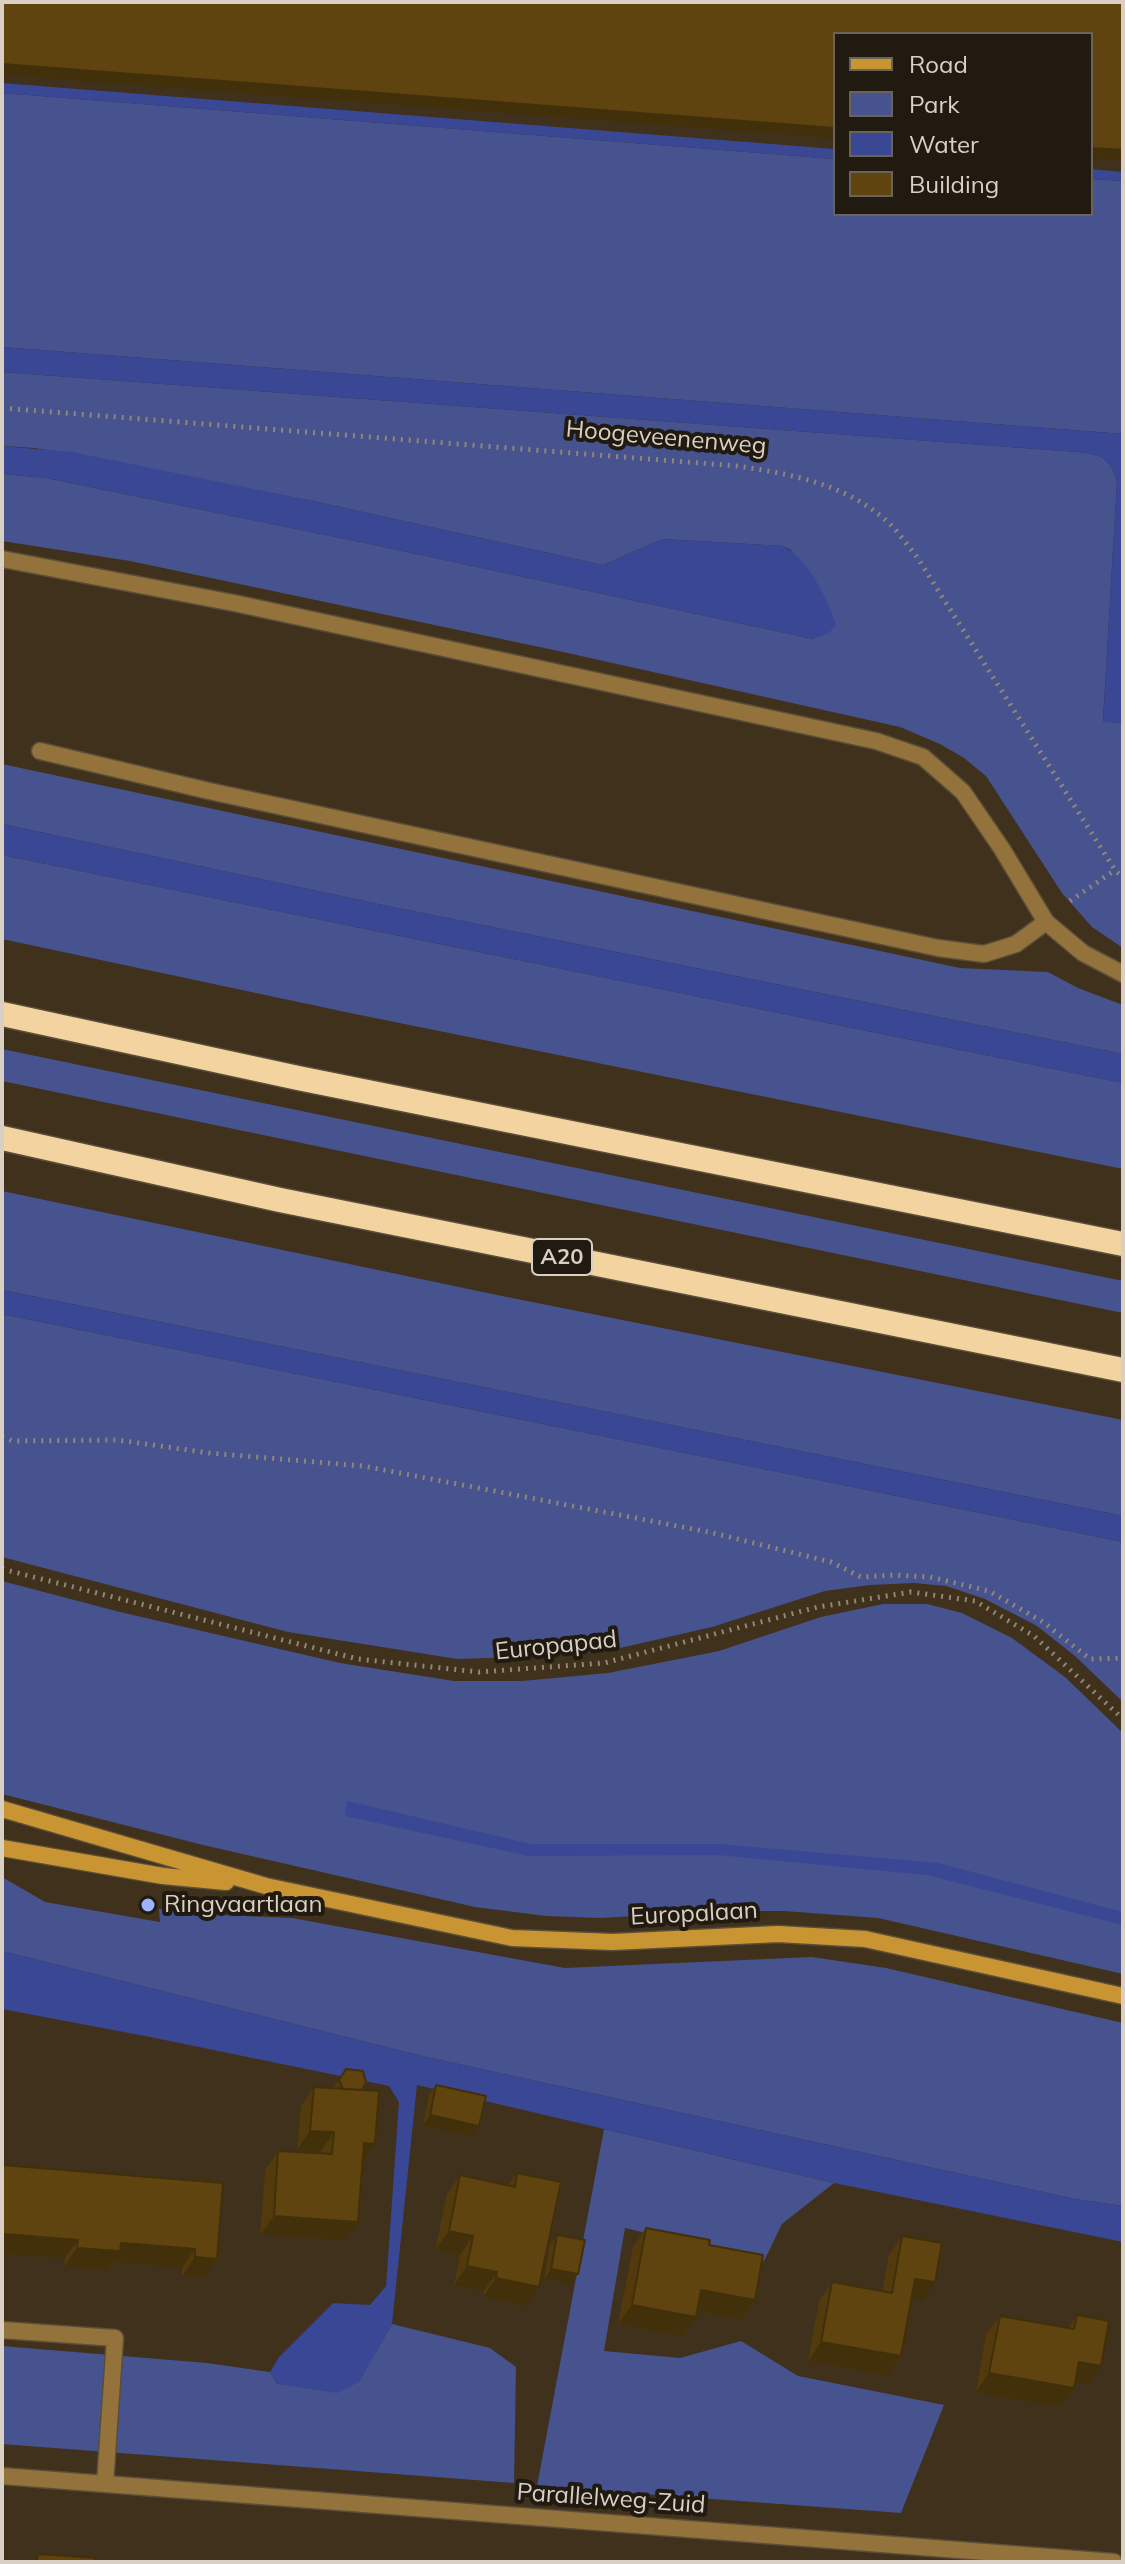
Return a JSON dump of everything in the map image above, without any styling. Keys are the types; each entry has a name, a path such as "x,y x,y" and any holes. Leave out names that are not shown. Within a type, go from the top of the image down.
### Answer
{"highway":[{"path":"2,1014 314,1081 1123,1244"},
{"name":"A20","path":"2,1138 280,1200 1123,1370"}],"main road":[{"name":"Europalaan","path":"2,1809 266,1886 512,1938 613,1942 778,1934 865,1939 1123,1996"},
{"name":"Europalaan","path":"2,1848 163,1876 266,1886"}],"street":[{"path":"2,559 234,603 888,745 923,757 963,792 1046,922 1083,953 1123,974"},
{"path":"40,751 209,791 938,948 984,954 1016,944 1046,922"},
{"path":"2,2330 115,2338 105,2484"},
{"name":"Parallelweg-Zuid","path":"2,2476 1114,2562"}],"path":[{"name":"Hoogeveenenweg","path":"2,408 737,466 781,472 815,481 856,499 889,523 917,557 1115,870 1123,878"},
{"path":"1046,922 1115,870"},
{"path":"2,1437 13,1441 118,1440 209,1453 363,1466 709,1532 831,1562 861,1577 930,1577 989,1591 1043,1622 1090,1659 1123,1658"},
{"name":"Europapad","path":"2,1569 358,1659 479,1672 604,1663 818,1607 911,1592 975,1601 1034,1636 1123,1719"}],"green space":[{"path":"2,93 833,159 833,216 1093,216 1093,179 1123,181 1123,434 2,347"},
{"path":"2,372 1077,452 1103,458 1111,466 1117,481 1103,721 1123,723 1123,948 1092,927 1062,893 986,776 940,744 900,727 130,561 2,541 2,474 46,478 813,639 791,550 783,546 663,539 603,565 313,501 35,448 2,446"},
{"path":"2,764 960,968 1048,972 1078,988 1123,1005 1123,1054 383,905 2,824"},
{"path":"2,855 1123,1083 1123,1169 350,1013 2,939"},
{"path":"2,1049 1123,1281 1123,1313 2,1081"},
{"path":"2,1191 497,1295 1123,1420 1123,1516 2,1290"},
{"path":"2,1314 1123,1542 1123,1702 1075,1656 1037,1626 985,1599 946,1586 914,1583 825,1591 712,1627 607,1651 457,1659 288,1632 2,1557"},
{"path":"2,1581 340,1663 454,1681 522,1681 608,1673 719,1651 821,1617 883,1604 927,1604 962,1613 1012,1638 1065,1677 1123,1733 1123,1974 878,1918 784,1911 719,1911 601,1918 546,1916 475,1907 203,1845 2,1794"},
{"path":"2,1877 45,1902 160,1922 159,1909 196,1914 292,1918 565,1968 812,1957 886,1968 1123,2023 1123,2206 1075,2199 422,2056 2,1951"},
{"path":"604,2129 834,2183 782,2224 764,2261 625,2228 604,2351 680,2358 741,2341 798,2376 944,2405 901,2513 537,2486"},
{"path":"392,2324 490,2348 516,2367 514,2483 2,2444 2,2346 207,2363 270,2372 277,2384 359,2381"}],"water":[{"path":"2,83 833,149 833,159 2,93"},
{"path":"1093,169 1123,172 1123,181 1093,179"},
{"path":"2,347 1123,434 1123,723 1103,722 1117,481 1111,466 1098,456 2,372"},
{"path":"2,446 72,452 603,565 663,539 783,546 809,570 828,603 836,625 829,633 813,639 46,478 2,474"},
{"path":"2,824 383,905 1123,1054 1123,1083 2,855"},
{"path":"2,1290 1123,1516 1123,1542 2,1314"},
{"path":"347,1801 531,1844 719,1844 938,1863 1123,1912 1123,1925 927,1875 718,1855 529,1856 345,1816"},
{"path":"2,1951 422,2056 1075,2199 1123,2206 1123,2242 834,2183 417,2085 392,2324 359,2382 337,2393 277,2384 270,2372 279,2357 333,2303 370,2305 386,2286 399,2102 389,2086 2,2009"}],"building":[{"path":"2,2 1123,2 1123,150 1093,148 1093,32 833,32 833,128 2,64"},
{"path":"346,2069 363,2071 366,2082 362,2090 343,2089 339,2080"},
{"path":"436,2085 486,2096 479,2126 430,2115"},
{"path":"314,2087 379,2091 375,2144 364,2143 358,2222 274,2216 278,2151 332,2154 334,2132 310,2131"},
{"path":"2,2165 223,2183 217,2259 195,2257 195,2249 159,2246 121,2243 120,2251 77,2248 78,2240 4,2234 2,2242"},
{"path":"517,2173 561,2182 539,2287 496,2278 497,2272 467,2266 473,2236 449,2231 460,2175 515,2187"},
{"path":"646,2228 710,2240 709,2245 763,2255 755,2300 701,2290 696,2317 632,2305"},
{"path":"557,2235 585,2240 578,2274 551,2269"},
{"path":"902,2236 942,2243 935,2282 915,2279 901,2356 821,2342 832,2282 892,2293"},
{"path":"1077,2315 1109,2321 1101,2366 1079,2362 1074,2388 989,2373 1000,2316 1074,2329"},
{"path":"38,2554 95,2558 94,2562 37,2562"}],"place":[{"name":"Ringvaartlaan","path":"148,1905"}]}
